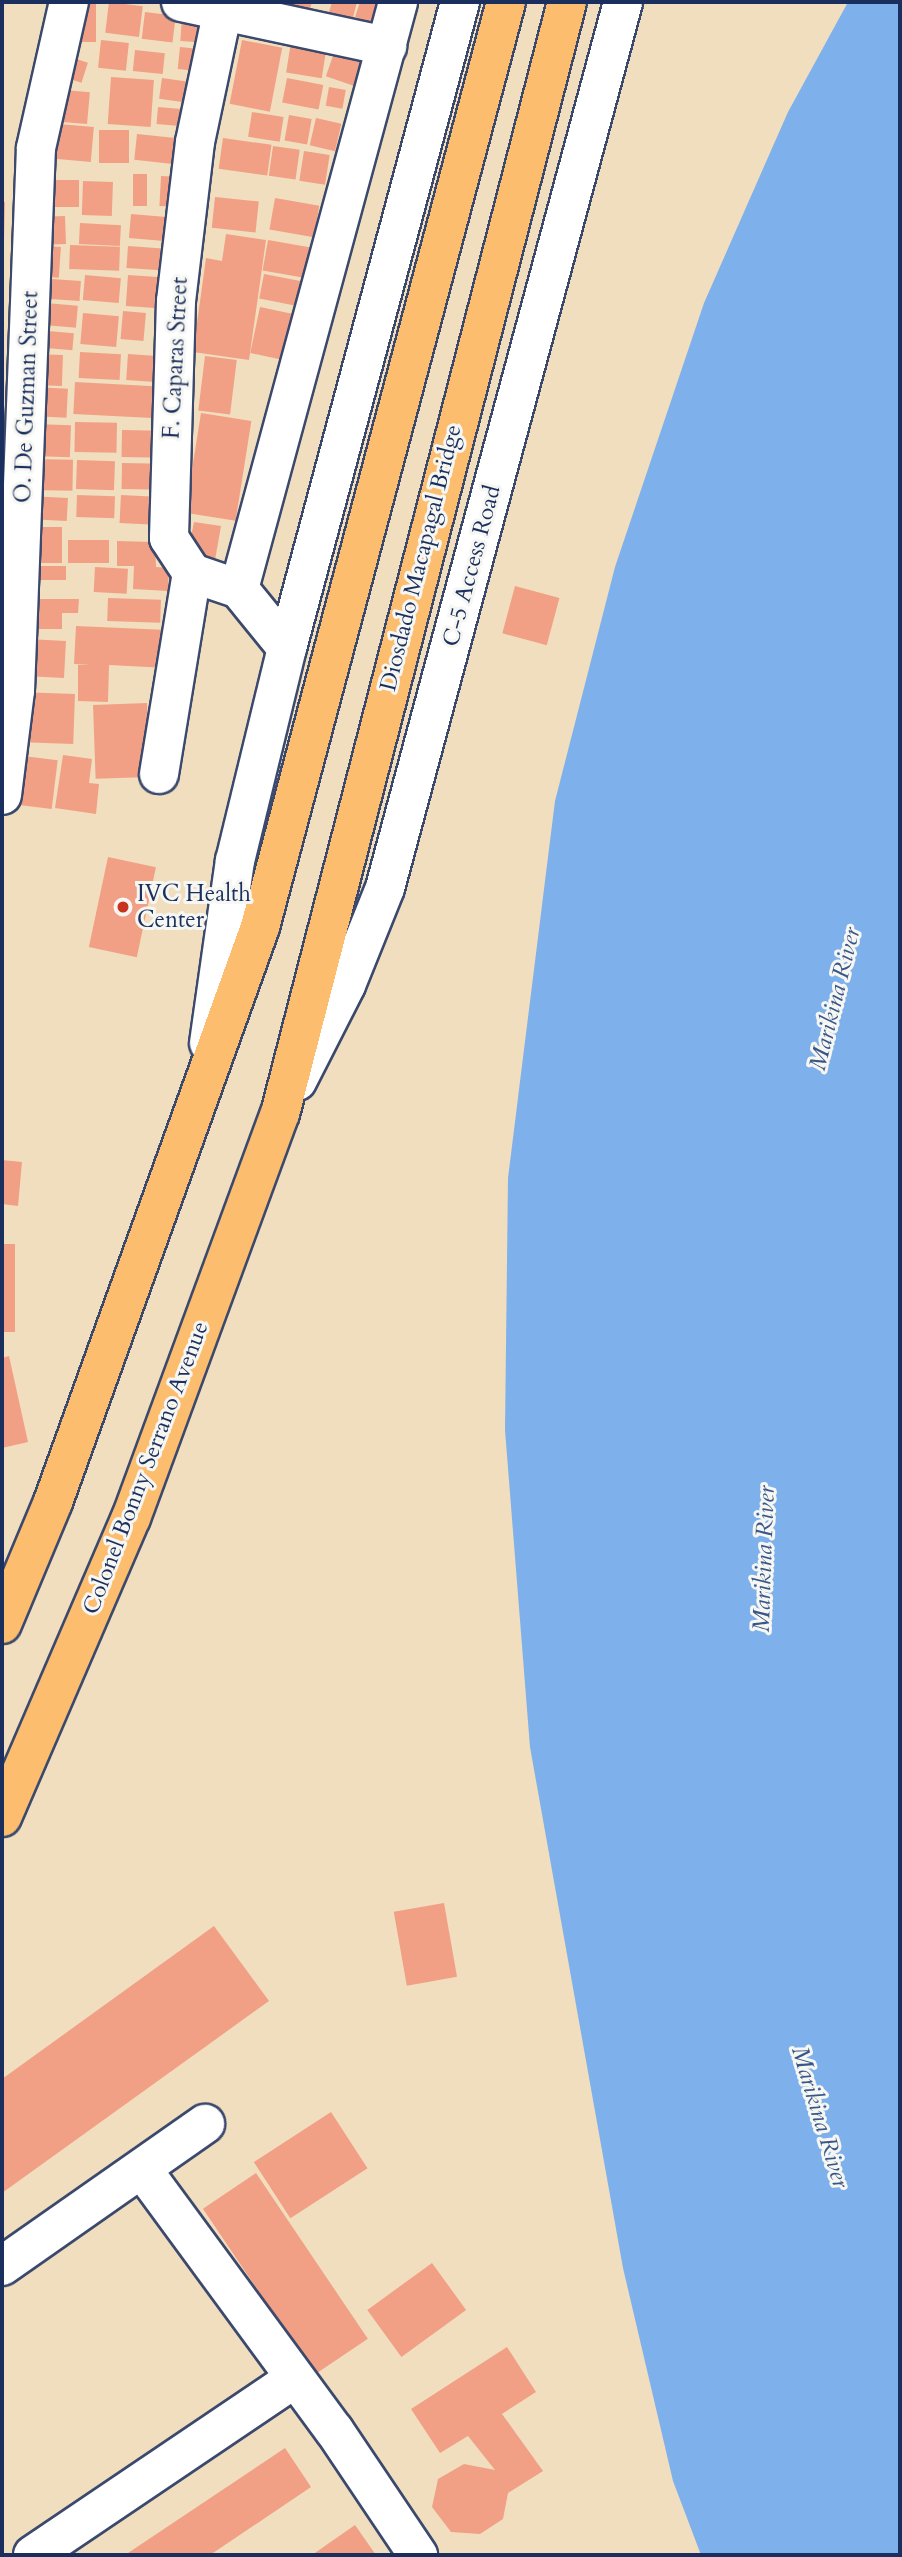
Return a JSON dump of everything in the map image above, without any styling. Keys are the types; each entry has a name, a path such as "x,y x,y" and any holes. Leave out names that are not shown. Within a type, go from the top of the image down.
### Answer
{"main road":[{"path":"2,1624 53,1502 201,1101 260,927 506,2"},
{"name":"Diosdado Macapagal Bridge","path":"280,1114 420,559 566,2"},
{"name":"Colonel Bonny Serrano Avenue","path":"2,1817 131,1518 280,1114"}],"street":[{"name":"O. De Guzman Street","path":"2,795 15,691 36,148 69,2"},
{"path":"181,2 222,14 387,46"},
{"path":"239,589 398,2"},
{"path":"201,1101 235,860 287,648 460,2"},
{"name":"C-5 Access Road","path":"280,1114 346,985 385,888 623,2"},
{"name":"F. Caparas Street","path":"192,573 169,538 176,301 195,142 222,14"},
{"path":"159,774 192,573 239,589 287,648"},
{"path":"2,2266 205,2124"},
{"path":"142,2169 295,2378 418,2555"},
{"path":"33,2555 295,2378"}],"water":[{"name":"Marikina River","path":"848,2 900,2 900,2555 701,2555 673,2481 623,2268 530,1747 505,1430 508,1178 555,801 615,567 704,303 788,112"}],"building":[{"path":"73,2 96,2 96,42 73,42"},
{"path":"109,2 143,6 139,37 105,33"},
{"path":"290,2 312,2 307,20 287,15"},
{"path":"332,2 357,2 351,25 327,19"},
{"path":"360,2 393,2 384,27 355,17"},
{"path":"145,12 176,16 172,43 142,39"},
{"path":"182,17 212,19 210,43 180,41"},
{"path":"101,40 129,43 126,71 98,68"},
{"path":"242,40 282,48 270,112 230,104"},
{"path":"291,42 327,48 322,78 286,73"},
{"path":"180,47 207,50 205,72 178,69"},
{"path":"336,47 371,59 361,88 326,76"},
{"path":"135,50 165,53 163,74 133,71"},
{"path":"67,56 88,63 81,83 61,76"},
{"path":"111,77 154,80 151,127 108,124"},
{"path":"162,78 196,83 193,104 159,99"},
{"path":"287,78 323,85 319,110 282,103"},
{"path":"329,87 346,90 342,109 326,106"},
{"path":"53,89 90,92 87,124 50,121"},
{"path":"158,107 193,110 191,127 157,124"},
{"path":"252,112 284,117 280,142 248,137"},
{"path":"289,115 312,119 307,145 284,141"},
{"path":"316,118 341,124 335,151 310,145"},
{"path":"47,123 94,127 91,162 44,158"},
{"path":"99,130 129,130 129,163 99,163"},
{"path":"137,134 178,138 175,164 134,160"},
{"path":"223,138 272,145 267,176 219,169"},
{"path":"273,146 300,150 296,179 269,176"},
{"path":"304,151 330,155 325,185 299,181"},
{"path":"133,174 147,174 147,206 133,206"},
{"path":"161,176 181,177 179,207 159,206"},
{"path":"40,180 79,180 79,207 40,207"},
{"path":"83,181 113,182 112,216 82,215"},
{"path":"215,197 259,202 256,232 212,228"},
{"path":"275,198 319,206 314,237 269,230"},
{"path":"2,202 5,202 4,240 2,240"},
{"path":"131,214 178,218 176,242 129,238"},
{"path":"65,216 66,244 37,245 36,217"},
{"path":"80,223 121,225 120,246 79,244"},
{"path":"226,234 266,240 249,360 193,352 206,258 222,261"},
{"path":"268,240 309,247 304,278 263,271"},
{"path":"34,245 61,247 59,278 32,276"},
{"path":"70,245 120,247 119,271 69,269"},
{"path":"128,246 173,249 171,271 126,268"},
{"path":"264,274 312,283 307,308 259,299"},
{"path":"85,275 121,278 119,303 83,300"},
{"path":"128,275 172,278 170,309 126,306"},
{"path":"37,278 81,281 79,301 36,298"},
{"path":"34,302 78,306 76,328 32,324"},
{"path":"260,307 306,317 296,363 250,353"},
{"path":"123,311 146,313 143,341 121,339"},
{"path":"83,313 119,316 116,347 80,344"},
{"path":"36,330 74,333 72,350 35,347"},
{"path":"80,352 121,354 120,380 79,378"},
{"path":"35,354 63,355 62,386 34,385"},
{"path":"128,354 168,357 166,383 126,380"},
{"path":"205,356 237,360 230,414 198,411"},
{"path":"75,382 154,386 152,418 73,414"},
{"path":"33,387 68,389 66,418 31,416"},
{"path":"201,413 251,421 236,521 185,513"},
{"path":"75,422 117,423 116,453 74,452"},
{"path":"34,424 71,425 70,457 33,456"},
{"path":"122,430 163,431 163,458 122,457"},
{"path":"30,459 73,460 72,491 29,490"},
{"path":"77,460 115,461 114,490 76,489"},
{"path":"122,463 164,464 164,490 122,489"},
{"path":"77,495 115,496 114,518 76,517"},
{"path":"121,495 161,497 159,525 120,523"},
{"path":"28,496 68,498 67,521 27,519"},
{"path":"194,522 221,526 215,560 203,558 191,537"},
{"path":"27,527 62,527 62,563 27,563"},
{"path":"68,540 109,540 109,563 68,563"},
{"path":"117,541 155,542 156,567 169,568 168,591 133,589 134,566 117,566"},
{"path":"26,566 66,566 66,580 40,580 40,596 26,596"},
{"path":"95,567 128,569 127,594 94,592"},
{"path":"515,586 559,598 547,645 502,633"},
{"path":"108,598 161,600 160,623 107,621"},
{"path":"29,599 79,599 78,613 62,613 62,629 29,629"},
{"path":"76,626 168,630 167,668 109,665 108,702 78,701 78,665 90,665 74,664"},
{"path":"27,639 66,641 64,678 25,676"},
{"path":"18,692 75,694 73,744 16,742"},
{"path":"147,703 150,777 96,779 93,705"},
{"path":"15,755 58,760 52,809 9,804"},
{"path":"63,755 92,759 89,783 99,784 96,814 55,808"},
{"name":"IVC Health Center","path":"108,857 156,867 137,957 89,947"},
{"path":"2,1160 22,1162 18,1206 2,1204"},
{"path":"2,1244 15,1244 15,1332 2,1332"},
{"path":"9,1356 28,1442 2,1448 2,1358"},
{"path":"444,1903 457,1977 407,1986 394,1912"},
{"path":"214,1926 269,2001 2,2193 2,2079"},
{"path":"331,2112 367,2168 290,2218 254,2162"},
{"path":"256,2173 368,2339 315,2375 203,2209"},
{"path":"432,2263 466,2310 401,2357 367,2310"},
{"path":"507,2347 536,2392 502,2414 543,2471 508,2493 503,2519 480,2534 451,2532 432,2507 438,2479 464,2464 495,2470 468,2436 440,2453 411,2409"},
{"path":"285,2448 311,2487 210,2555 125,2555"},
{"path":"355,2525 376,2555 312,2555"}],"place":[{"name":"IVC Health Center","path":"123,907"}]}
